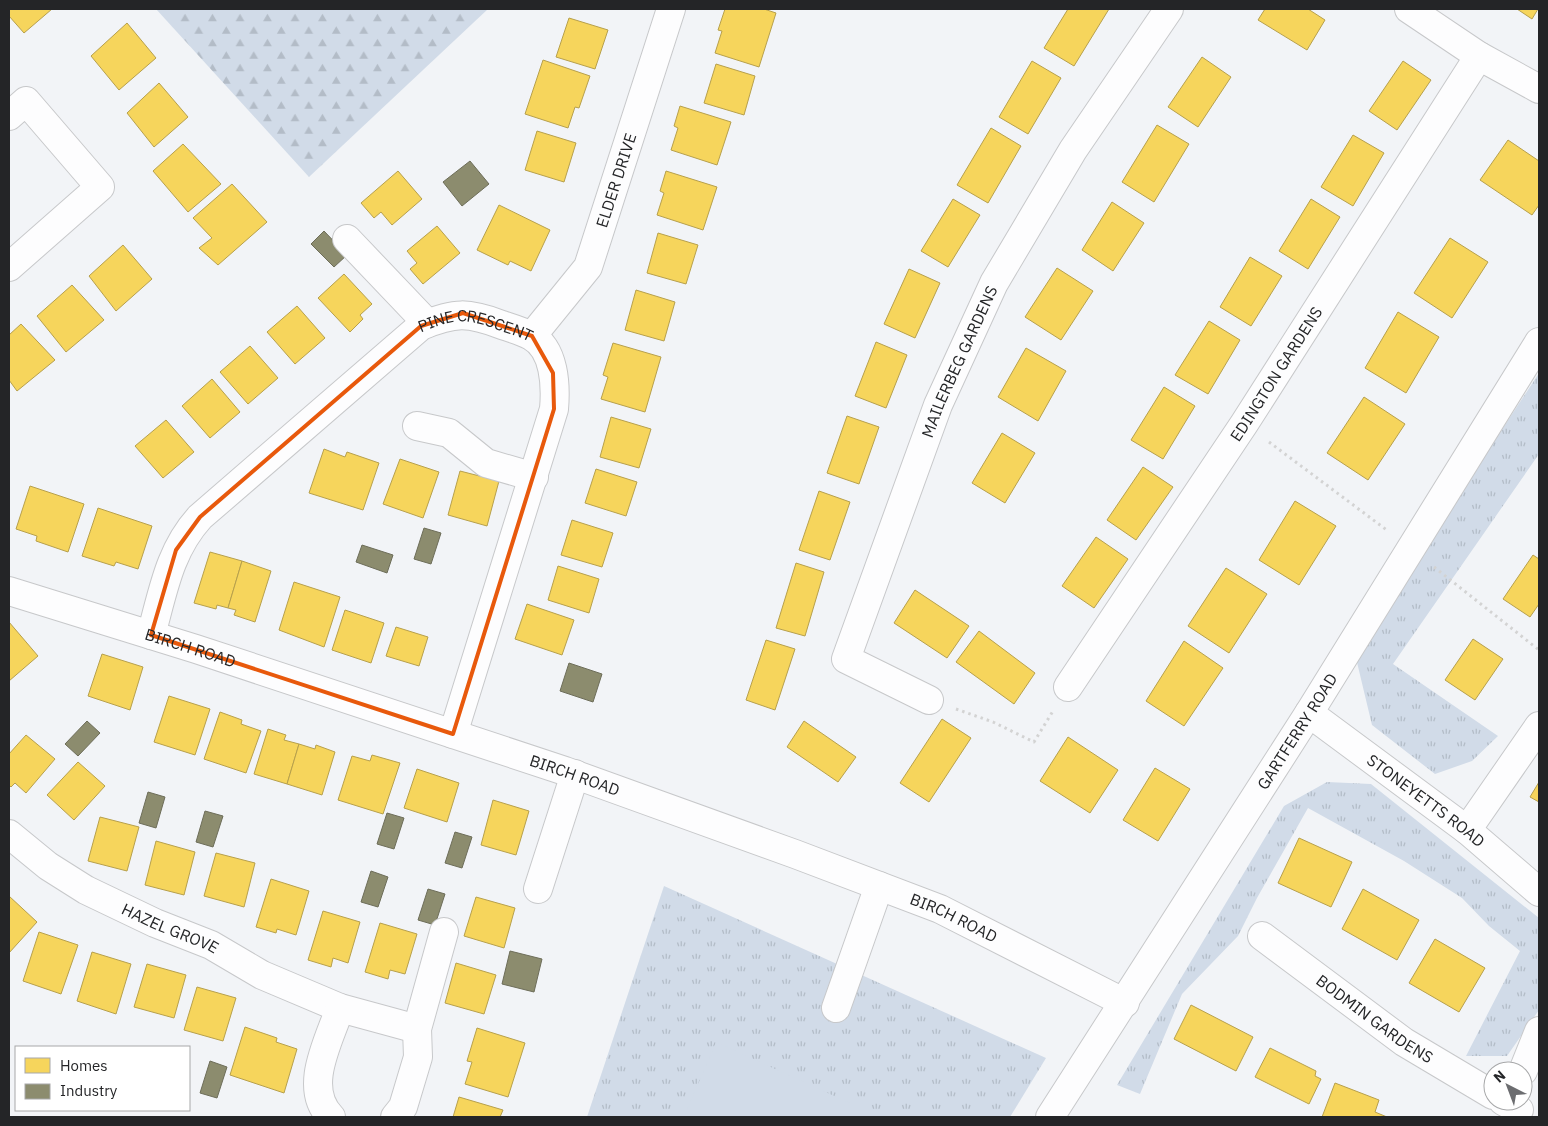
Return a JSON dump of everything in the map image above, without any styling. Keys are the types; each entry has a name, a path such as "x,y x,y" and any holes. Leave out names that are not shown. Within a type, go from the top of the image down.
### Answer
{"street":[{"name":"ELDER DRIVE","path":"532,336 588,267 670,9"},
{"name":"MAILERBEG GARDENS","path":"929,700 846,659 938,405 994,284 1073,150 1169,9"},
{"path":"1409,9 1479,56 1539,89"},
{"name":"EDINGTON GARDENS","path":"1068,687 1244,424 1479,56"},
{"path":"9,116 26,101 100,187 11,260"},
{"path":"348,239 428,323"},
{"name":"PINE CRESCENT","path":"151,635 176,550 191,527 401,342 437,318 463,313 486,319 532,336 549,359 556,387 554,409 534,477 453,734"},
{"name":"GARTFERRY ROAD","path":"1050,1117 1309,713 1539,342"},
{"path":"417,426 449,433 486,463 534,477"},
{"name":"BIRCH ROAD","path":"9,591 151,635 575,774 879,886 940,909 1124,1003"},
{"name":"STONEYETTS ROAD","path":"1309,713 1467,830 1539,892"},
{"path":"1467,830 1539,726"},
{"path":"538,889 575,774"},
{"name":"HAZEL GROVE","path":"9,834 48,866 86,890 155,923 211,945 262,975 340,1008 417,1029"},
{"path":"836,1008 879,886"},
{"path":"395,1117 403,1107 418,1057 417,1029 444,932"},
{"name":"BODMIN GARDENS","path":"1262,936 1404,1042 1483,1089"},
{"path":"331,1117 319,1098 317,1085 319,1072 340,1008"},
{"path":"1527,1061 1539,1031"}],"path":[{"path":"1244,424 1411,548 1539,650"},
{"path":"929,700 993,722 1034,742 1068,687"}],"highlighted area":[{"path":"463,313 532,336 553,373 554,409 453,734 151,635 176,550 200,517 421,326"}],"green space":[{"path":"156,9 488,9 309,177"},
{"path":"1539,373 1539,454 1393,664 1498,736 1472,761 1435,774 1372,725 1355,654"},
{"path":"1327,782 1371,784 1539,918 1539,1010 1507,1056 1466,1056 1520,951 1489,926 1462,898 1404,861 1308,808 1257,898 1238,936 1182,994 1140,1094 1117,1085 1284,806"},
{"path":"664,886 1046,1058 1010,1117 587,1117"},
{"path":"716,1042 854,1105 848,1117 684,1117"}],"building: Homes":[{"path":"9,9 52,9 24,33 9,16"},
{"path":"725,9 764,9 776,13 759,67 715,53 722,31 718,30"},
{"path":"1068,9 1109,9 1074,66 1044,48"},
{"path":"1265,9 1308,9 1325,20 1307,50 1258,20"},
{"path":"1517,9 1538,9 1532,19"},
{"path":"569,18 608,30 595,69 556,57"},
{"path":"127,23 156,58 119,90 91,56"},
{"path":"1202,57 1231,77 1198,127 1168,107"},
{"path":"543,60 590,76 579,108 575,107 568,128 525,114"},
{"path":"1032,61 1061,78 1028,134 999,117"},
{"path":"1403,61 1431,80 1397,130 1369,111"},
{"path":"716,64 755,76 744,115 704,103"},
{"path":"159,83 188,117 154,147 127,113"},
{"path":"680,106 731,122 717,165 671,150 678,128 674,126"},
{"path":"1157,125 1189,144 1154,202 1122,182"},
{"path":"991,128 1021,146 988,203 957,185"},
{"path":"537,131 576,143 564,182 525,170"},
{"path":"1353,135 1384,153 1353,206 1321,187"},
{"path":"1508,140 1539,161 1539,205 1532,215 1480,180"},
{"path":"183,144 221,184 188,212 153,171"},
{"path":"398,171 422,199 392,225 381,212 374,218 361,203"},
{"path":"666,171 717,187 703,230 657,215 664,193 660,191"},
{"path":"232,184 267,222 218,265 199,248 212,238 193,218"},
{"path":"953,199 980,215 948,267 921,251"},
{"path":"1311,199 1340,217 1308,269 1279,251"},
{"path":"1112,202 1144,223 1113,271 1082,250"},
{"path":"499,205 550,230 531,271 510,261 508,265 477,250"},
{"path":"437,226 460,253 423,284 410,269 417,263 407,251"},
{"path":"658,233 698,245 686,284 647,273"},
{"path":"1450,238 1488,262 1452,318 1414,293"},
{"path":"123,245 152,279 116,311 89,276"},
{"path":"1250,257 1282,276 1251,326 1220,307"},
{"path":"1057,268 1093,291 1061,340 1025,317"},
{"path":"909,269 940,283 915,338 884,324"},
{"path":"344,274 372,304 360,315 363,319 350,332 318,298"},
{"path":"72,285 104,320 66,352 37,316"},
{"path":"636,290 675,302 664,341 625,330"},
{"path":"297,306 325,338 295,364 267,332"},
{"path":"1398,312 1439,337 1406,393 1365,368"},
{"path":"1209,321 1240,340 1208,394 1175,375"},
{"path":"21,324 55,360 17,391 9,380 9,335"},
{"path":"876,342 907,355 886,408 855,396"},
{"path":"613,343 661,357 645,412 601,399 608,377 603,375"},
{"path":"250,346 278,378 248,404 220,372"},
{"path":"1026,348 1066,371 1038,421 998,397"},
{"path":"212,379 240,412 210,438 182,406"},
{"path":"1164,387 1195,406 1163,459 1131,440"},
{"path":"1364,397 1405,424 1368,480 1327,453"},
{"path":"847,416 879,427 859,484 827,473"},
{"path":"611,417 651,429 639,468 600,457"},
{"path":"166,420 194,452 163,478 135,446"},
{"path":"1002,433 1035,453 1005,503 972,483"},
{"path":"324,449 345,457 347,452 379,463 363,510 309,493"},
{"path":"400,459 439,472 423,518 383,504"},
{"path":"1143,467 1173,487 1136,540 1107,520"},
{"path":"596,469 637,482 626,516 585,503"},
{"path":"460,471 499,481 487,526 448,515"},
{"path":"30,486 84,504 68,552 36,541 37,536 16,529"},
{"path":"819,491 850,502 830,560 799,550"},
{"path":"1295,501 1336,526 1299,585 1259,560"},
{"path":"98,508 152,526 138,569 116,562 114,566 82,556"},
{"path":"572,520 613,533 602,567 561,555"},
{"path":"1096,537 1128,559 1094,608 1062,586"},
{"path":"210,552 242,561 228,608 217,605 216,609 194,603"},
{"path":"1533,555 1539,559 1539,604 1530,617 1503,599"},
{"path":"242,561 271,571 255,622 234,615 236,610 228,608"},
{"path":"796,563 824,572 805,636 776,628"},
{"path":"558,566 599,579 589,613 548,600"},
{"path":"1226,568 1267,594 1229,653 1188,626"},
{"path":"294,582 340,597 324,647 279,630"},
{"path":"915,590 969,626 947,658 894,623"},
{"path":"527,604 574,620 562,655 515,639"},
{"path":"345,610 384,623 371,663 332,650"},
{"path":"9,622 38,656 9,681"},
{"path":"396,627 428,637 419,666 386,656"},
{"path":"979,631 1035,673 1014,704 956,662"},
{"path":"1473,639 1503,659 1475,700 1445,680"},
{"path":"766,640 795,649 775,710 746,700"},
{"path":"1184,641 1223,668 1184,726 1146,701"},
{"path":"102,654 143,667 130,710 88,696"},
{"path":"169,696 210,709 195,755 154,742"},
{"path":"220,712 242,720 241,724 261,731 246,773 204,759"},
{"path":"942,719 971,738 929,802 900,783"},
{"path":"804,721 856,757 838,782 787,747"},
{"path":"268,729 286,735 284,740 299,744 287,784 254,774"},
{"path":"26,735 55,759 26,793 15,783 11,787 9,785 9,754"},
{"path":"1068,737 1118,770 1090,813 1040,781"},
{"path":"299,744 315,749 316,745 335,752 322,795 287,784"},
{"path":"372,755 400,763 383,814 338,800 352,756 370,761"},
{"path":"78,762 105,786 74,820 47,795"},
{"path":"1155,768 1190,789 1158,841 1123,820"},
{"path":"417,769 459,783 447,822 404,808"},
{"path":"1539,782 1539,802 1530,797"},
{"path":"493,800 529,811 516,855 481,845"},
{"path":"100,817 139,827 127,871 88,861"},
{"path":"1299,838 1352,862 1331,907 1278,883"},
{"path":"156,841 195,852 184,895 145,885"},
{"path":"216,853 255,863 244,907 204,896"},
{"path":"271,879 309,891 296,935 277,929 276,933 256,927"},
{"path":"1363,889 1419,920 1397,960 1342,929"},
{"path":"9,896 37,922 9,953"},
{"path":"476,897 515,908 504,948 464,936"},
{"path":"323,911 360,922 348,963 333,958 331,967 308,960"},
{"path":"380,923 417,934 405,974 390,970 388,979 365,972"},
{"path":"39,932 78,945 61,994 23,981"},
{"path":"1435,939 1485,968 1459,1012 1409,983"},
{"path":"92,952 131,964 116,1014 77,1001"},
{"path":"456,963 496,975 484,1014 445,1003"},
{"path":"147,964 186,975 174,1018 134,1007"},
{"path":"197,987 236,998 223,1041 184,1030"},
{"path":"1191,1005 1253,1037 1236,1071 1174,1039"},
{"path":"245,1027 277,1038 276,1042 297,1049 284,1093 230,1075"},
{"path":"477,1028 525,1043 508,1097 465,1084 472,1062 467,1061"},
{"path":"1270,1048 1316,1071 1315,1076 1321,1079 1309,1104 1255,1077"},
{"path":"1335,1083 1379,1100 1375,1112 1387,1117 1322,1117"},
{"path":"459,1097 503,1110 500,1117 453,1117"}],"building: Industry":[{"path":"470,161 489,184 462,206 443,182"},
{"path":"324,231 347,255 334,267 311,244"},
{"path":"424,528 441,533 431,564 414,559"},
{"path":"362,545 393,555 387,573 356,562"},
{"path":"569,663 602,674 593,702 560,691"},
{"path":"87,721 100,733 78,756 65,744"},
{"path":"148,792 165,797 156,828 139,823"},
{"path":"205,811 223,816 213,847 196,842"},
{"path":"387,813 404,818 394,849 377,844"},
{"path":"455,832 472,837 462,868 445,863"},
{"path":"371,871 388,877 378,907 361,902"},
{"path":"428,889 445,894 435,925 418,920"},
{"path":"510,951 542,959 534,992 502,984"},
{"path":"210,1061 227,1067 217,1098 200,1093"}]}
